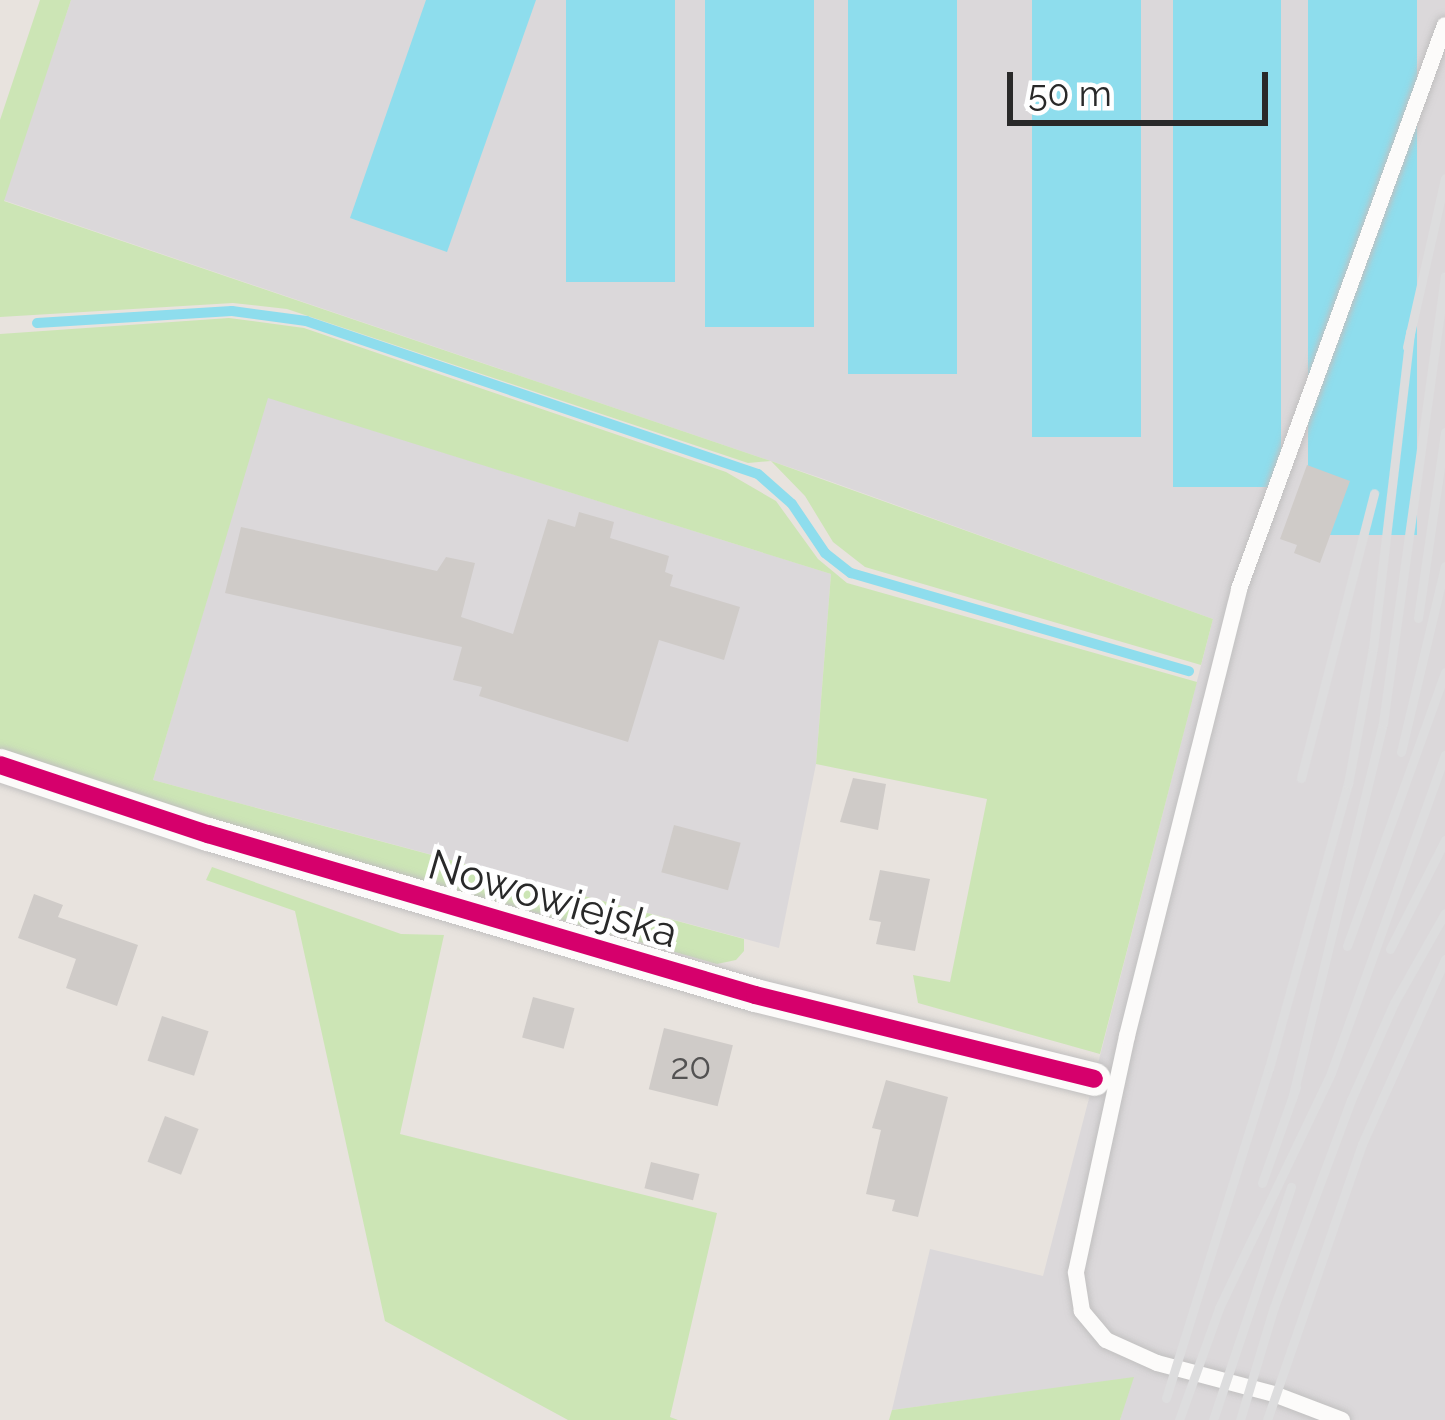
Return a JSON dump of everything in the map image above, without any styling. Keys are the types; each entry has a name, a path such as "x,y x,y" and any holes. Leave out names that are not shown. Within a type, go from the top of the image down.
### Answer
{"street":[{"name":"Nowowiejska","path":"0,765 129,810 668,970 1094,1079"}],"lane":[{"path":"1342,1420 1274,1394 1157,1363 1106,1340 1082,1311 1076,1272 1127,1036 1239,590 1445,25"}],"shaded area":[{"path":"71,0 1445,0 1445,1420 1120,1420 1132,1378 892,1410 930,1249 1043,1276 1213,619 818,477 3,200"},
{"path":"267,397 831,574 816,764 779,948 153,780"}],"green space":[{"path":"40,0 71,0 4,201 771,461 748,463 287,309 233,303 0,317 0,120"},
{"path":"229,318 304,328 726,472 776,501 818,559 847,583 1197,682 1100,1054 918,1003 913,975 950,982 987,799 816,764 831,574 268,398 153,780 744,939 744,951 736,960 717,964 208,820 0,752 0,334"},
{"path":"771,461 1213,619 1201,665 865,567 833,542 805,496"},
{"path":"212,867 401,934 444,935 400,1134 717,1213 670,1417 678,1420 568,1420 385,1321 295,911 206,880"},
{"path":"1134,1377 1120,1420 889,1420 892,1410"}],"water":[{"path":"426,0 536,0 447,252 350,218"},
{"path":"566,0 675,0 675,282 566,282"},
{"path":"705,0 814,0 814,327 705,327"},
{"path":"848,0 957,0 957,374 848,374"},
{"path":"1032,0 1141,0 1141,437 1032,437"},
{"path":"1173,0 1281,0 1281,487 1173,487"},
{"path":"1308,0 1417,0 1417,535 1308,535"}],"building":[{"path":"1307,465 1350,481 1320,563 1294,553 1297,545 1280,539"},
{"path":"579,512 614,522 610,538 669,556 665,572 673,575 670,586 740,607 724,660 659,640 628,742 479,696 482,687 453,680 462,647 225,593 241,527 437,571 446,557 475,563 461,617 513,634 548,519 575,527"},
{"path":"853,778 886,784 878,830 840,822"},
{"path":"674,825 741,843 728,890 661,872"},
{"path":"880,870 930,879 915,951 876,944 881,922 869,920"},
{"path":"34,894 63,905 58,917 138,945 117,1006 66,988 76,959 18,938"},
{"path":"533,997 575,1008 564,1049 522,1038"},
{"path":"162,1016 209,1031 194,1076 147,1061"},
{"path":"664,1028 733,1045 718,1106 649,1089"},
{"path":"886,1080 948,1097 918,1217 892,1211 895,1200 866,1194 881,1130 872,1128"},
{"path":"165,1116 199,1129 181,1175 147,1162"},
{"path":"651,1162 700,1174 693,1200 644,1188"}],"waterway":[{"path":"37,323 232,311 306,321 758,474 792,504 825,553 851,573 1189,671"}],"railway":[{"path":"1407,347 1445,178"},
{"path":"1292,1099 1383,723 1445,276"},
{"path":"1166,1398 1269,1068 1348,784 1373,648 1410,332"},
{"path":"1418,618 1445,432"},
{"path":"1301,778 1374,493"},
{"path":"1401,752 1445,566"},
{"path":"1347,946 1445,672"},
{"path":"1179,1420 1219,1308 1331,1073 1445,755"},
{"path":"1390,949 1445,840"},
{"path":"1240,1420 1274,1307 1351,1100 1394,1003 1445,913"},
{"path":"1267,1420 1362,1144 1445,959"},
{"path":"1262,1183 1296,1087"},
{"path":"1213,1420 1291,1187"}],"cycle path":[{"path":"0,765 208,834 755,995 1094,1079"}]}
